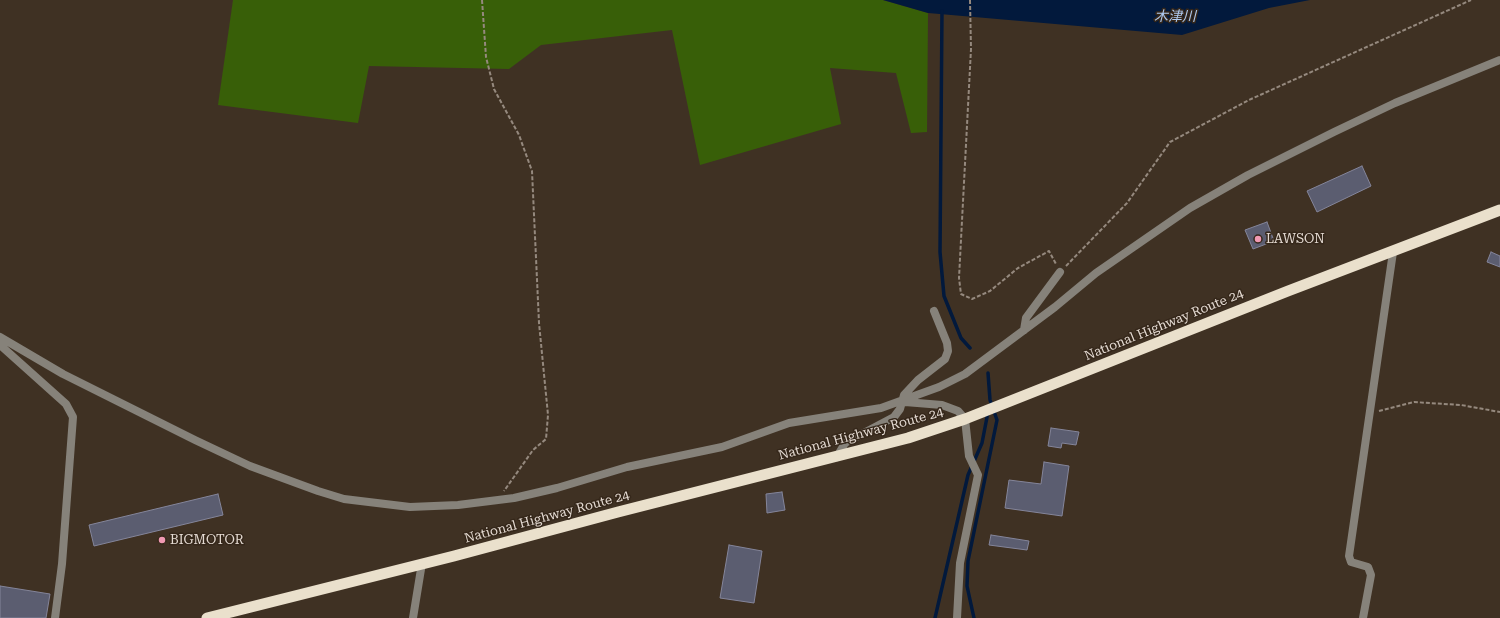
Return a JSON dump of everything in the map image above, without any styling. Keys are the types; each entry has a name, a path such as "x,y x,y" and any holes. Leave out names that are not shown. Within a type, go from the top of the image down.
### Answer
{"highway":[{"name":"National Highway Route 24","path":"207,618 908,438 977,415 1280,293 1393,252 1500,210"}],"street":[{"path":"2,342 62,374 188,437 250,466 318,491 344,499 410,507 458,505 497,500 557,488 627,467 722,447 789,423 881,408 902,402 939,387 965,374 1096,273 1190,208 1248,175 1334,132 1395,103 1500,60"},
{"path":"1363,618 1371,575 1368,567 1351,562 1349,556 1371,413 1393,252"},
{"path":"1024,330 1026,318 1060,272"},
{"path":"836,457 846,443 894,417 900,409 904,395 918,380 945,359 948,352 947,343 934,311"},
{"path":"2,342 66,404 73,417 62,564 55,618"},
{"path":"902,402 942,405 958,410 965,419 968,456 978,475 960,563 957,618"},
{"path":"413,618 422,563"}],"path":[{"path":"482,0 486,57 494,89 519,134 532,171 539,323 548,415 546,439 533,450 497,500"},
{"path":"970,0 971,50 959,278 961,294 972,299 990,291 1018,268 1049,252 1060,272 1127,203 1170,142 1249,100 1471,0"},
{"path":"1371,413 1414,402 1461,406 1500,412"}],"green space":[{"path":"233,0 883,0 928,13 927,132 911,133 896,73 830,68 841,124 700,165 672,30 541,45 509,69 369,66 358,123 218,105"}],"water":[{"name":"木津川","path":"883,0 1310,0 1269,8 1182,35 928,13"}],"building":[{"path":"1362,166 1371,186 1317,212 1307,191"},
{"path":"1267,222 1274,241 1253,249 1245,230"},
{"path":"1491,252 1500,256 1500,267 1487,262"},
{"path":"1051,428 1079,432 1076,445 1062,443 1061,448 1048,446"},
{"path":"1044,462 1069,466 1062,516 1005,508 1009,480 1041,484"},
{"path":"782,492 785,510 767,513 766,494"},
{"path":"218,494 223,515 94,546 89,525"},
{"path":"991,535 1029,541 1027,550 989,545"},
{"path":"729,545 762,551 754,603 720,598"},
{"path":"0,586 50,594 46,618 0,618"}],"waterway":[{"path":"942,11 940,252 944,296 961,338 970,348"},
{"path":"974,618 967,586 968,561 997,420 990,400 988,373"},
{"path":"935,618 968,475 982,443 988,412"}],"place":[{"name":"LAWSON","path":"1258,239"},
{"name":"BIGMOTOR","path":"162,540"}]}
